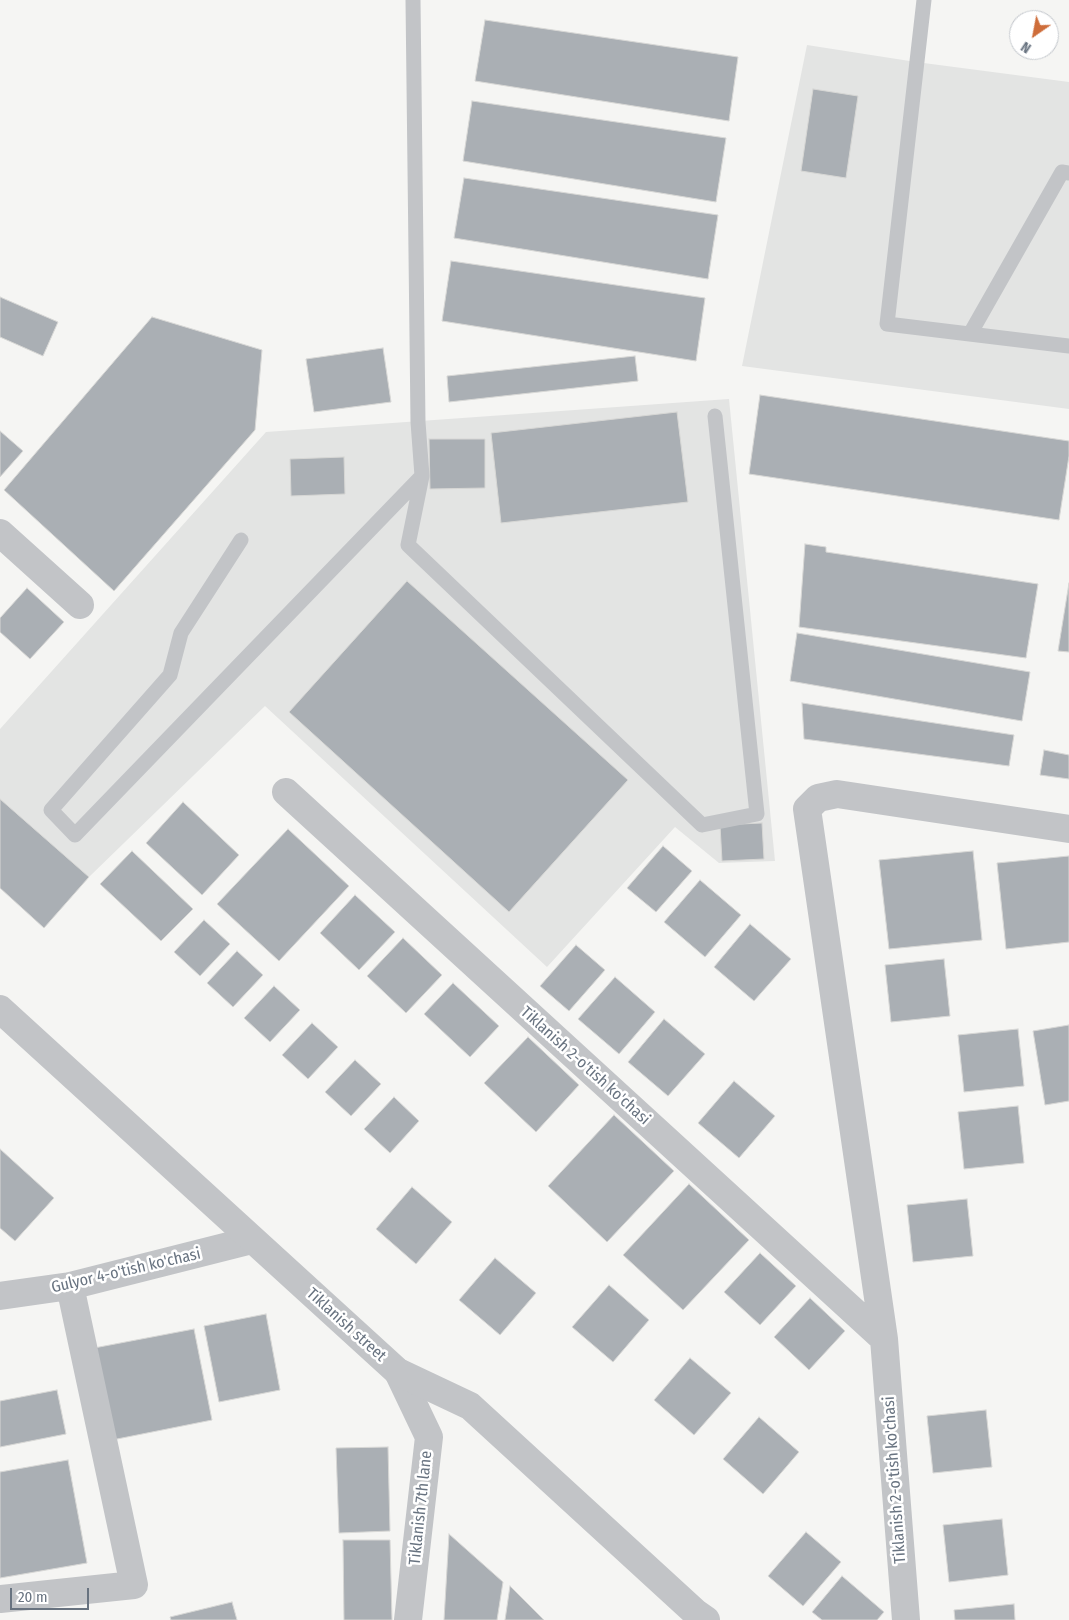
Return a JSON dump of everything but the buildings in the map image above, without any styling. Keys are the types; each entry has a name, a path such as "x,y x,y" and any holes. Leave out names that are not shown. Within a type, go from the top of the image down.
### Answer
{"street":[{"path":"0,534 80,605"},
{"name":"Tiklanish 2-o'tish ko'chasi","path":"286,792 884,1339"},
{"name":"Tiklanish 2-o'tish ko'chasi","path":"906,1620 884,1339 807,809 818,798 836,794 1069,829"},
{"name":"Tiklanish street","path":"0,1009 398,1372 470,1406 696,1613 706,1620"},
{"name":"Gulyor 4-o'tish ko'chasi","path":"0,1296 70,1286 252,1240"},
{"path":"0,1599 134,1585 70,1286"},
{"name":"Tiklanish 7th lane","path":"398,1372 428,1437 408,1620"}],"lane":[{"path":"413,0 418,422 422,476 408,545 702,825 757,814 715,416"},
{"path":"924,0 887,324 1069,346"},
{"path":"970,334 1062,172 1069,173"},
{"path":"241,540 181,633 170,675 51,810 75,836 422,476"}],"shaded area":[{"path":"807,45 916,62 1069,82 1069,409 742,366"},
{"path":"729,399 775,861 719,863 675,827 547,967 265,706 89,877 0,799 0,729 266,432"}]}
